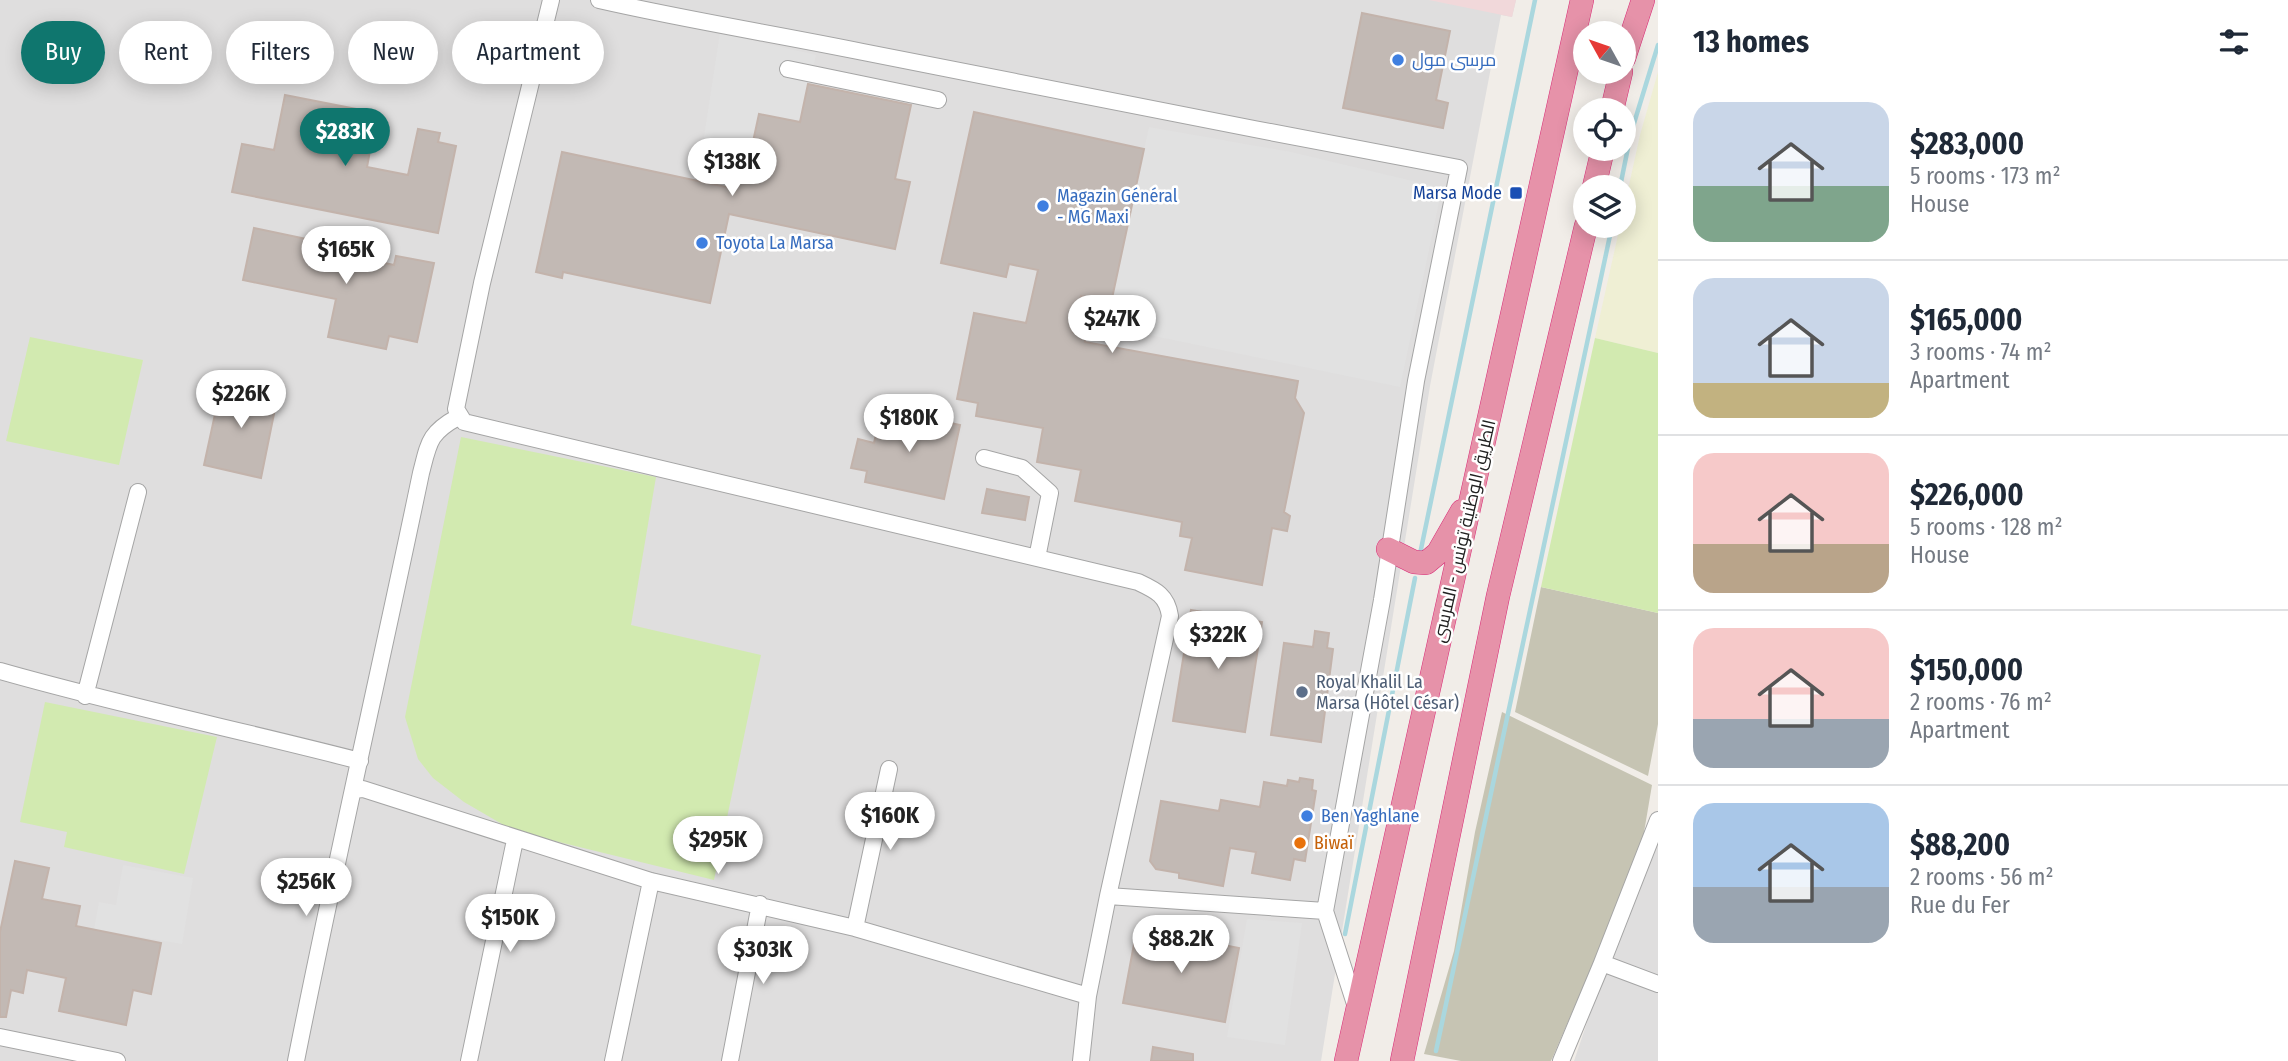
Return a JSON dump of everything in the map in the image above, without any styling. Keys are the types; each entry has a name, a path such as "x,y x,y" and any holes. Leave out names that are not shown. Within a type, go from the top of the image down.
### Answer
{"highway":[{"path":"1564,79 1576,0"},
{"name":"الطريق الوطنية تونس - المرسى","path":"1346,1061 1582,0"},
{"path":"1632,21 1636,0"},
{"path":"1636,21 1643,0"},
{"path":"1402,1061 1498,596 1583,238"},
{"path":"1388,549 1419,563 1432,559 1474,490"}],"street":[{"path":"551,0 482,283 456,410 458,417 464,422 1138,582 1160,593 1168,604 1170,616 1088,996 1081,1061"},
{"path":"598,0 692,22 862,51 1165,113 1459,168 1416,381 1382,600 1325,911 1357,1010"},
{"path":"788,69 937,100"},
{"path":"296,1061 429,441 438,428 458,417"},
{"path":"984,458 1023,468 1050,493 1037,558"},
{"path":"85,696 138,492"},
{"path":"0,671 85,696 233,728 360,761"},
{"path":"855,928 890,769"},
{"path":"353,790 363,789 515,840 651,881 855,928 1088,996"},
{"path":"1561,1061 1658,820"},
{"path":"468,1061 515,840"},
{"path":"613,1061 651,881"},
{"path":"1108,896 1325,911"},
{"path":"730,1061 760,904"},
{"path":"1602,963 1658,984"},
{"path":"0,1037 117,1061"}],"shaded area":[{"path":"0,0 1516,0 1512,17 1501,15 1430,386 1321,1061 0,1061"},
{"path":"1429,0 1516,0 1512,17"},
{"path":"720,33 816,55 800,122 760,114 751,151 740,149 735,171 700,163"},
{"path":"1149,127 1291,152 1442,188 1400,387 1106,326"},
{"path":"1541,587 1658,613 1658,724 1648,776 1515,712"},
{"path":"1502,712 1652,785 1640,856 1551,1061 1461,1061 1424,1054 1454,951 1475,832"},
{"path":"1658,813 1658,1061 1574,1061"},
{"path":"123,865 193,878 182,944 94,929 99,902 116,905"},
{"path":"1247,919 1302,923 1285,1045 1227,1037"}],"green space":[{"path":"1658,72 1658,353 1595,338 1617,238 1636,238 1636,175 1631,175"},
{"path":"30,337 143,360 119,465 6,441"},
{"path":"1595,338 1658,353 1658,613 1541,587"},
{"path":"461,437 656,477 631,625 761,655 714,880 514,831 464,802 433,778 418,759 405,717"},
{"path":"45,702 217,737 184,874 64,847 67,832 20,822"}],"building":[{"name":"مرسى مول","path":"1362,13 1450,31 1436,100 1448,103 1443,128 1343,108"},
{"path":"808,84 911,105 895,179 910,182 895,249 729,214 710,303 563,272 562,278 536,272 562,152 731,188 740,148 751,151 759,114 800,122"},
{"path":"285,95 377,113 367,167 408,175 418,129 440,133 438,142 456,146 438,233 232,192 242,144 274,150"},
{"path":"974,112 1144,149 1111,303 1081,296 1073,332 1086,334 1085,342 1298,381 1295,398 1304,413 1284,512 1290,516 1287,531 1272,528 1262,585 1185,570 1192,538 1180,536 1182,522 1075,501 1081,470 1037,462 1043,428 976,416 978,403 957,399 974,313 1026,323 1038,270 1009,264 1006,277 941,263"},
{"path":"254,228 354,249 352,256 394,265 396,256 434,263 417,342 389,336 386,349 328,337 336,299 243,280"},
{"path":"222,382 278,394 261,478 204,465"},
{"path":"882,408 960,425 944,499 865,482 867,471 851,468 858,439 874,443"},
{"path":"987,489 1029,497 1025,520 982,513"},
{"path":"1191,610 1262,622 1245,732 1173,721"},
{"name":"Royal Khalil La Marsa (Hôtel César)","path":"1315,631 1329,633 1327,648 1333,649 1321,742 1271,735 1284,643 1313,647"},
{"path":"1300,778 1313,780 1312,790 1316,791 1305,861 1294,859 1290,880 1252,873 1256,852 1230,848 1223,886 1179,878 1179,873 1156,869 1150,861 1161,801 1219,811 1221,800 1260,807 1264,782 1287,786 1288,780 1299,782"},
{"path":"15,861 49,868 42,899 80,906 76,926 161,943 151,994 133,990 126,1025 59,1011 66,978 27,970 23,993 11,990 6,1017 0,1017 0,932"},
{"path":"1137,928 1239,948 1225,1022 1123,1003"},
{"path":"1153,1047 1193,1054 1193,1061 1151,1061"}],"waterway":[{"path":"1420,554 1535,0"},
{"path":"1622,175 1631,133 1658,45"},
{"path":"1436,1051 1609,238"},
{"path":"1345,934 1415,578"}],"place":[{"name":"مرسى مول","path":"1398,60"},
{"name":"Marsa Mode","path":"1516,193"},
{"name":"Magazin Général - MG Maxi","path":"1043,206"},
{"name":"Toyota La Marsa","path":"702,243"},
{"name":"Royal Khalil La Marsa (Hôtel César)","path":"1302,692"},
{"name":"Ben Yaghlane","path":"1307,816"},
{"name":"Biwaï","path":"1300,843"}]}
